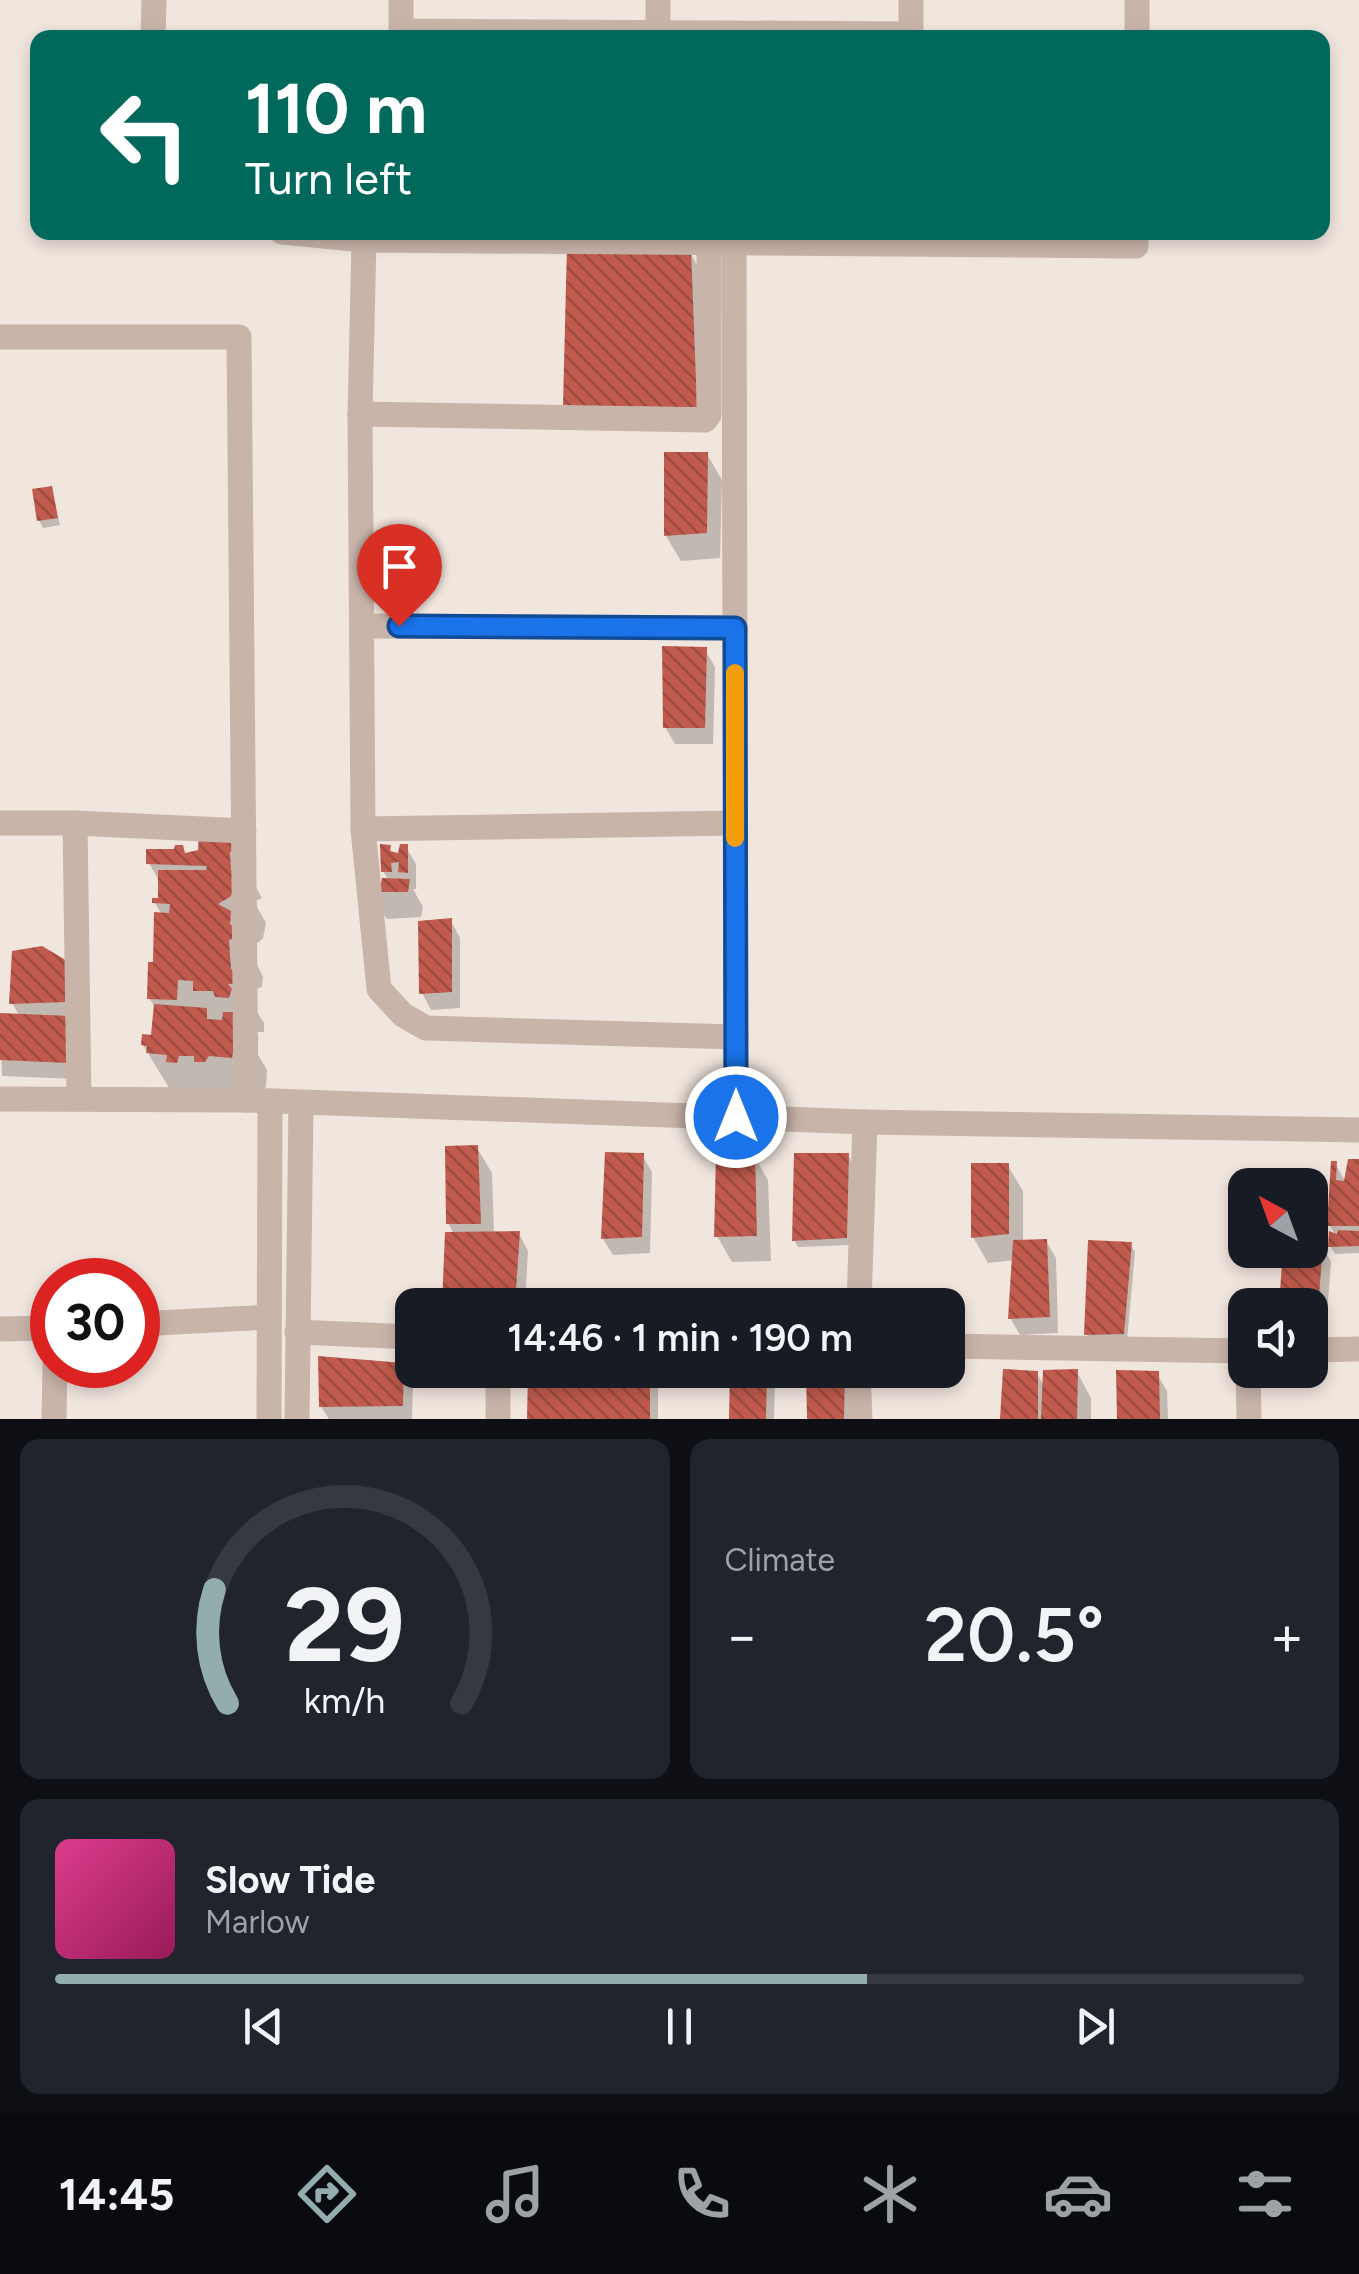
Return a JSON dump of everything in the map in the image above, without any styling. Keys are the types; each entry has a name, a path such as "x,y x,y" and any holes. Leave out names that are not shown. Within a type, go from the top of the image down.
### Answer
{"street":[{"path":"153,30 154,0"},
{"path":"401,0 401,30"},
{"path":"658,0 658,30"},
{"path":"911,0 911,30"},
{"path":"1137,0 1137,30"},
{"path":"364,240 360,414 363,829 379,989 402,1014 426,1028 736,1037"},
{"path":"614,240 810,240"},
{"path":"958,240 1136,246 1136,240"},
{"path":"360,414 705,420 709,415 721,242"},
{"path":"721,242 735,628 736,1117"},
{"path":"0,338 239,337 244,831 270,1317 269,1419"},
{"path":"362,626 735,628"},
{"path":"0,823 244,831"},
{"path":"75,823 79,1099"},
{"path":"363,829 735,823"},
{"path":"0,1099 258,1101 865,1122 1359,1130"},
{"path":"297,1419 300,1102"},
{"path":"860,1288 865,1122"},
{"path":"160,1323 270,1317"},
{"path":"0,1329 30,1328"},
{"path":"298,1332 395,1336"},
{"path":"965,1346 1228,1350"},
{"path":"1328,1350 1359,1349"},
{"path":"54,1419 55,1388"},
{"path":"498,1388 498,1419"},
{"path":"859,1388 860,1419"},
{"path":"1248,1388 1248,1419"}],"building":[{"path":"567,245 691,249 697,407 563,406"},
{"path":"664,452 708,452 707,533 664,536"},
{"path":"52,486 58,518 37,521 32,489"},
{"path":"662,646 707,647 705,728 663,728"},
{"path":"199,835 227,838 236,848 230,852 231,870 239,872 236,888 218,904 231,911 230,925 236,926 236,938 229,940 231,969 237,972 237,984 228,984 232,989 229,998 215,997 213,991 193,991 193,981 178,980 177,1000 147,999 148,962 153,962 154,912 169,913 170,904 152,903 152,898 158,898 158,870 206,870 207,866 146,864 146,849 174,849 175,845 183,845 185,853 198,850"},
{"path":"380,844 391,845 390,851 398,853 400,844 408,844 408,873 398,872 399,862 391,863 392,872 381,872"},
{"path":"382,878 410,879 408,892 379,892"},
{"path":"452,918 452,992 419,994 418,921"},
{"path":"42,946 69,962 67,1002 9,1004 12,951"},
{"path":"154,1004 207,1008 207,1019 222,1020 223,1012 233,1012 233,1018 241,1019 232,1058 209,1056 205,1062 194,1062 194,1056 179,1056 177,1063 166,1062 167,1055 146,1053 147,1046 141,1045 142,1034 151,1035"},
{"path":"0,1013 70,1016 68,1063 0,1060"},
{"path":"478,1145 481,1224 446,1224 445,1146"},
{"path":"755,1151 757,1236 714,1237 716,1154"},
{"path":"605,1152 644,1153 642,1237 601,1239"},
{"path":"794,1153 849,1153 847,1238 792,1241"},
{"path":"1348,1159 1359,1159 1359,1226 1328,1226 1331,1161 1337,1161 1336,1180 1344,1181"},
{"path":"971,1163 1009,1163 1009,1234 971,1238"},
{"path":"1338,1230 1359,1231 1359,1246 1328,1247 1329,1231 1337,1234"},
{"path":"520,1231 516,1288 443,1288 445,1232"},
{"path":"1047,1239 1050,1317 1008,1319 1013,1240"},
{"path":"1088,1240 1132,1242 1124,1334 1084,1335"},
{"path":"1282,1268 1321,1268 1320,1288 1280,1288"},
{"path":"318,1356 395,1362 395,1388 403,1388 403,1406 319,1407"},
{"path":"1003,1369 1038,1371 1038,1419 1000,1419"},
{"path":"1078,1369 1077,1419 1041,1419 1043,1370"},
{"path":"1116,1370 1159,1371 1160,1419 1117,1419"},
{"path":"528,1388 650,1388 650,1419 527,1419"},
{"path":"730,1388 767,1388 766,1419 729,1419"},
{"path":"806,1388 845,1388 844,1419 807,1419"}],"slow traffic":[{"path":"735,673 735,838"}],"route":[{"path":"399,626 735,628 736,1117"}]}
